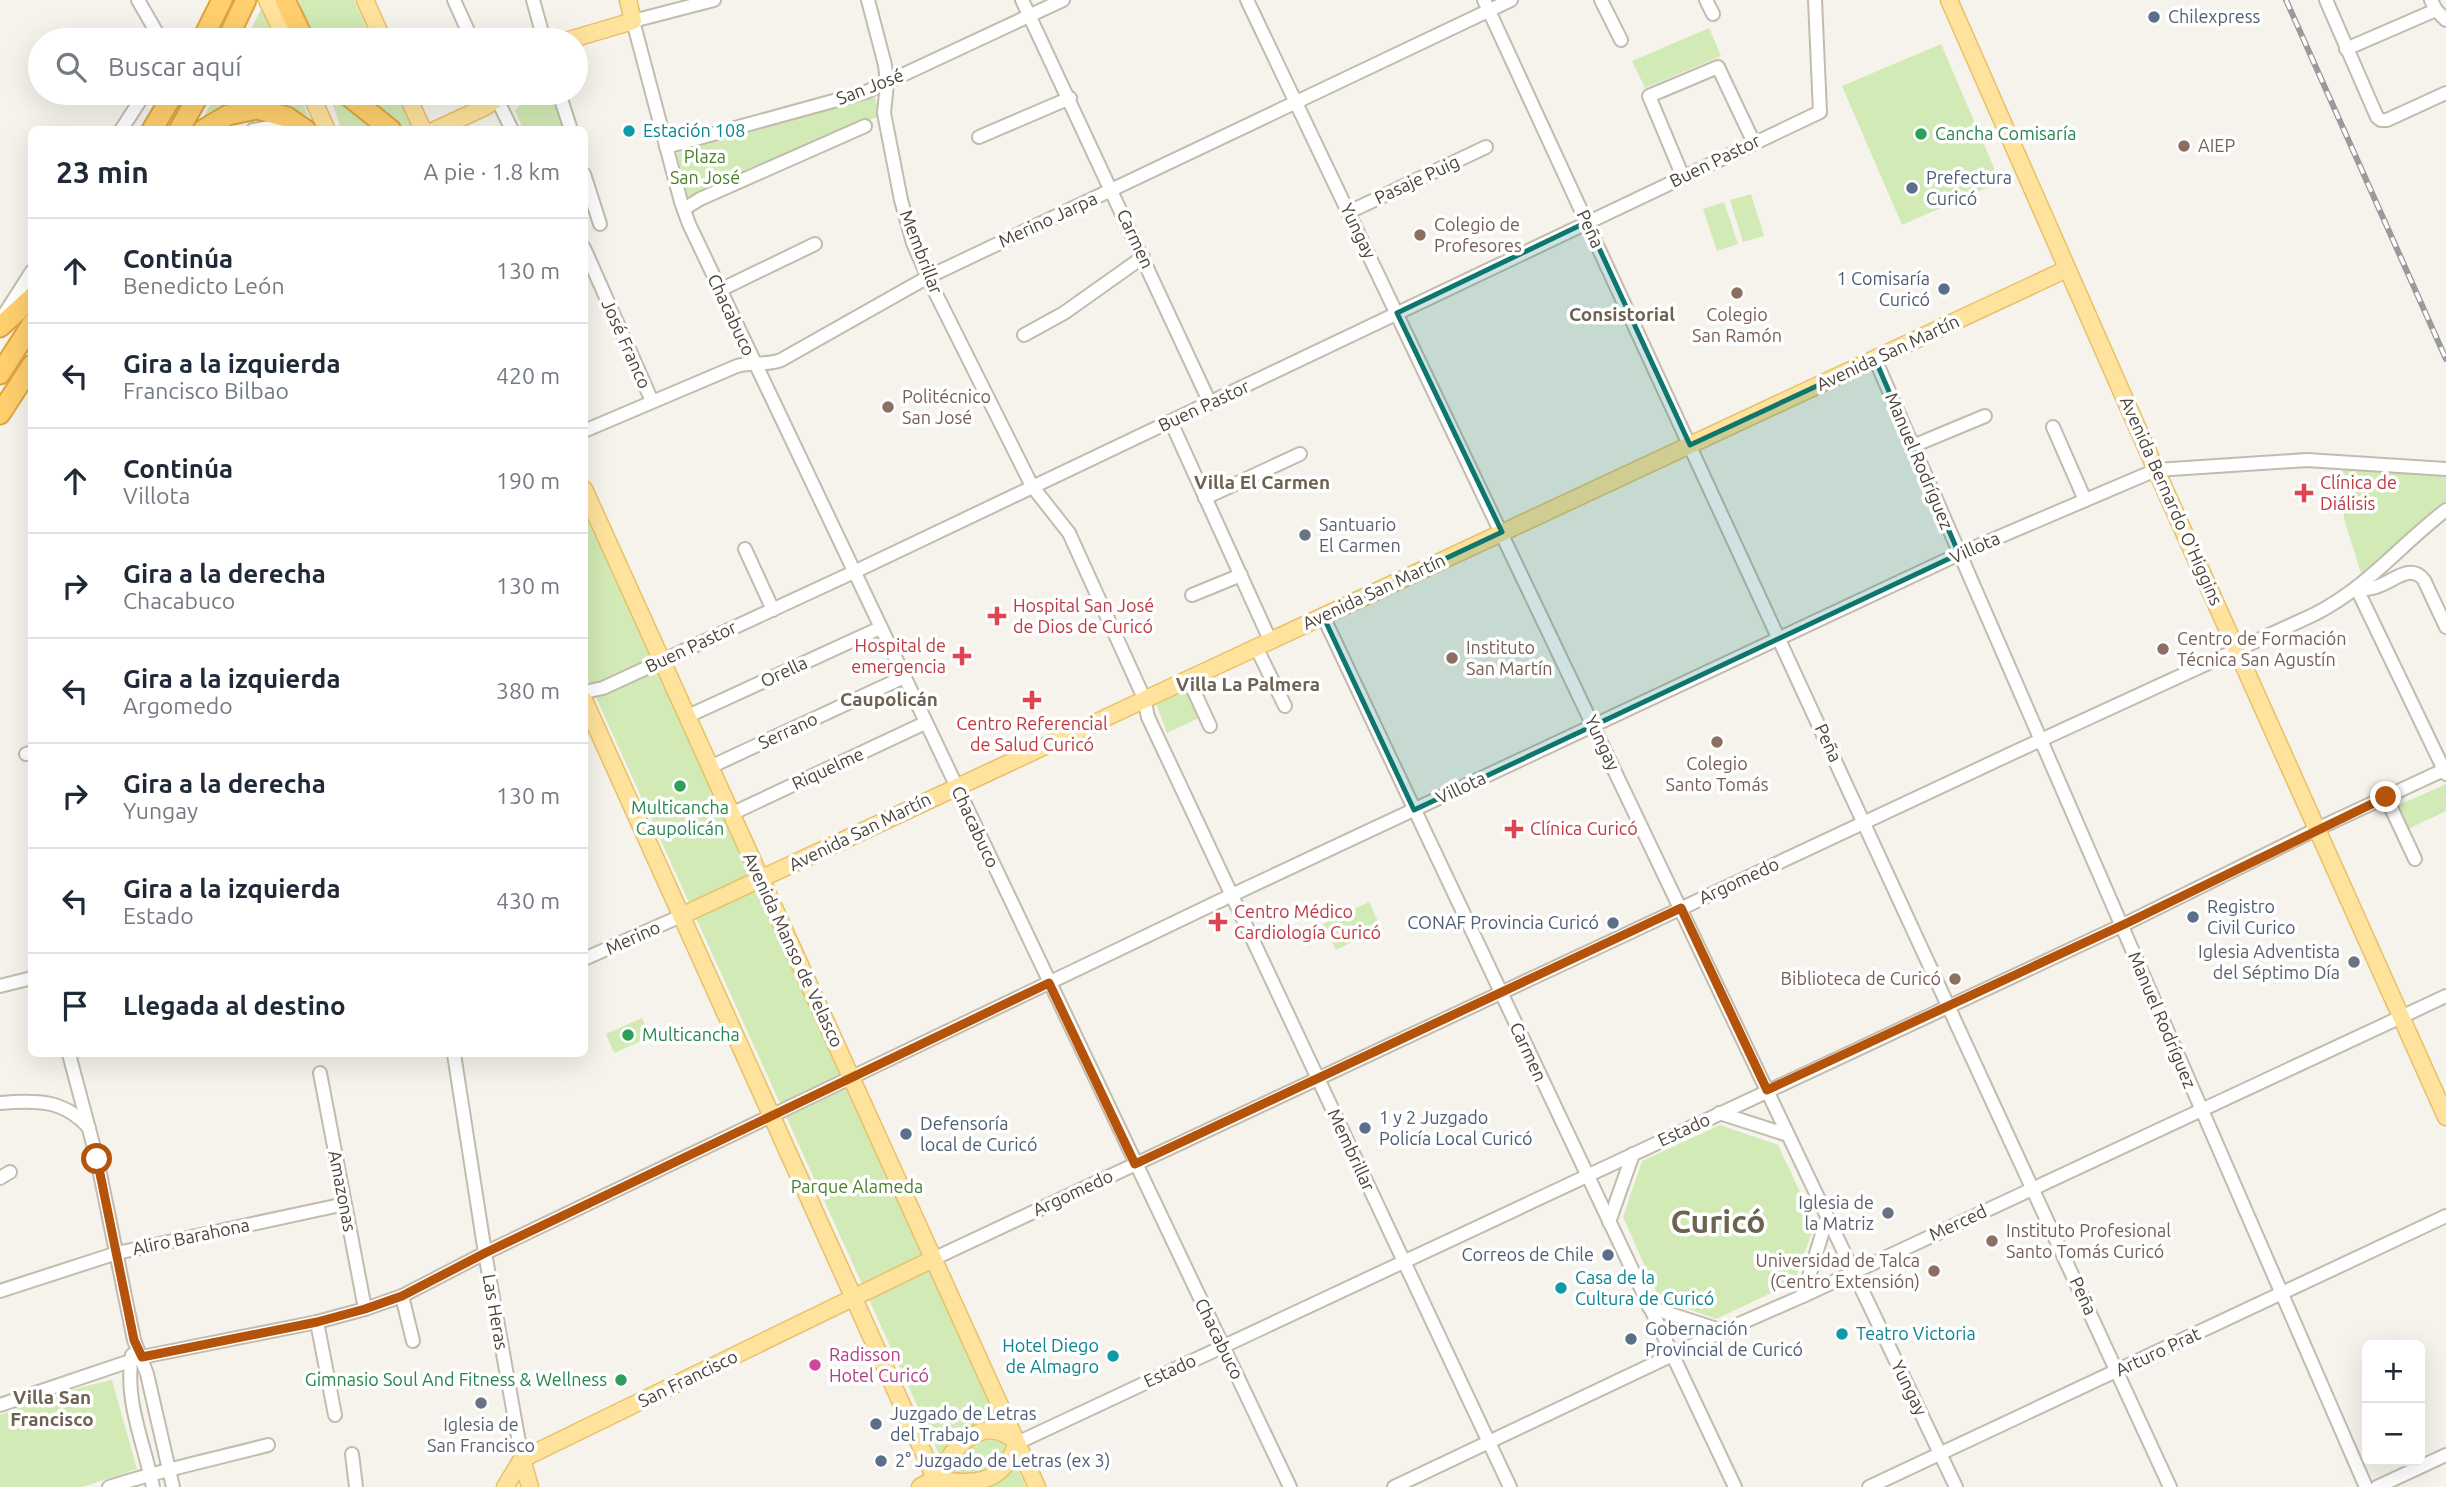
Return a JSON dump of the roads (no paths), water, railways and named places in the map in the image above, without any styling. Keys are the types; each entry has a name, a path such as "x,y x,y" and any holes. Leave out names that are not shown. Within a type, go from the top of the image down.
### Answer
{"highway":[{"path":"208,28 222,0"},
{"path":"285,0 298,28"},
{"path":"233,28 244,4"},
{"path":"154,126 167,105"},
{"path":"181,126 193,105"},
{"path":"360,105 386,126"},
{"path":"210,126 228,115 283,115 300,126"},
{"path":"0,327 28,302"},
{"path":"0,374 28,330"},
{"path":"0,414 28,371"}],"main road":[{"path":"267,0 280,28"},
{"path":"365,0 378,28"},
{"name":"Chacabuco","path":"628,0 633,22"},
{"name":"Avenida Bernardo O'Higgins","path":"1949,0 2446,1117"},
{"path":"588,35 633,22"},
{"path":"316,105 325,126"},
{"path":"412,105 421,126"},
{"path":"442,126 481,105"},
{"name":"Avenida San Martín","path":"681,916 2067,269"},
{"name":"Avenida Manso de Velasco","path":"588,498 852,1077 1012,1444 1037,1487"},
{"path":"588,709 937,1483"},
{"name":"Argomedo","path":"854,1298 933,1259"},
{"name":"San Francisco","path":"522,1459 854,1298"},
{"path":"920,1487 937,1483 961,1485 984,1481 1005,1466 1012,1444 1007,1435 995,1431 967,1438 954,1448 937,1483"},
{"path":"505,1487 522,1459"},
{"name":"Las Heras","path":"522,1459 530,1487"}],"street":[{"path":"138,0 154,28"},
{"path":"454,0 466,28"},
{"path":"534,0 541,28"},
{"path":"633,22 714,0"},
{"name":"Membrillar","path":"868,0 885,65 887,83 884,113 901,200 913,243 1032,486 1069,533 1144,698 1146,712 1510,1487"},
{"name":"Carmen","path":"1022,0 1210,402"},
{"name":"San José","path":"667,147 853,96 887,83 1063,0"},
{"name":"Yungay","path":"1247,0 1956,1487"},
{"name":"Merino Jarpa","path":"588,429 737,366 781,360 928,277 1296,102 1486,5 1511,0"},
{"path":"1601,0 1621,40"},
{"path":"1706,0 1713,14"},
{"name":"Buen Pastor","path":"588,691 603,688 854,572 1819,112 1815,0"},
{"path":"2326,0 2377,117 2387,120 2446,93"},
{"name":"Peña","path":"1486,5 2171,1487"},
{"path":"2346,49 2434,5 2446,20"},
{"name":"Chacabuco","path":"633,22 684,209 720,290 1290,1487"},
{"path":"1683,177 1649,96 1718,66 1754,143"},
{"path":"979,136 1070,99"},
{"path":"124,126 137,105"},
{"path":"503,105 511,126"},
{"path":"563,105 570,126"},
{"name":"San José","path":"684,209 700,199 865,126"},
{"name":"Pasaje Puig","path":"1349,212 1486,147"},
{"path":"588,186 600,224"},
{"path":"720,290 815,244"},
{"name":"José Franco","path":"588,257 652,401"},
{"path":"1024,335 1064,313 1143,257"},
{"path":"0,321 28,277"},
{"name":"Manuel Rodríguez","path":"1875,359 2366,1487"},
{"path":"1913,446 1985,416"},
{"path":"1171,422 1241,575 1285,706"},
{"path":"2053,427 2085,500"},
{"path":"1205,498 1300,454"},
{"name":"Villota","path":"0,1405 136,1359 317,1322 402,1296 485,1253 1232,895 1959,554 2156,470 2307,460 2446,469"},
{"name":"Argomedo","path":"933,1259 2315,614 2357,589 2446,510"},
{"path":"745,548 773,610"},
{"name":"Argomedo","path":"2357,589 2376,587 2407,572 2415,573 2424,580 2446,628"},
{"path":"1192,595 1241,575"},
{"path":"2357,589 2445,771"},
{"name":"Carmen","path":"1322,616 1735,1487"},
{"name":"Orella","path":"688,716 880,628"},
{"name":"Serrano","path":"710,767 904,677"},
{"path":"1188,678 1210,726"},
{"name":"Riquelme","path":"731,814 926,723"},
{"name":"Estado","path":"1012,1444 2121,926 2317,829 2445,771"},
{"path":"2386,797 2415,859"},
{"name":"Merino","path":"588,958 681,916"},
{"path":"0,986 28,979"},
{"name":"Merced","path":"1394,1487 1723,1331 2446,996"},
{"path":"70,1057 117,1253 136,1359 173,1487"},
{"name":"Las Heras","path":"454,1057 485,1253 522,1459"},
{"name":"Amazonas","path":"320,1073 365,1309"},
{"path":"0,1103 32,1100 52,1102 69,1110 89,1129"},
{"path":"1719,1113 1788,1135"},
{"path":"1609,1222 1633,1154"},
{"name":"Aliro Barahona","path":"0,1291 117,1253 345,1204"},
{"name":"Arturo Prat","path":"1869,1487 2446,1216"},
{"path":"1802,1296 1827,1218"},
{"path":"402,1296 413,1341"},
{"path":"1649,1307 1723,1331"},
{"path":"317,1322 335,1415"},
{"path":"136,1359 128,1378 130,1399 152,1480"},
{"path":"993,1439 1009,1441 1012,1444 1011,1453 1002,1464 985,1474 958,1478 946,1474 951,1462 972,1444 993,1439"},
{"path":"109,1487 152,1480 170,1471 268,1445"},
{"path":"352,1454 356,1487"},
{"path":"2377,1487 2446,1455"}],"railway":[{"path":"2286,0 2446,359"}],"place":[{"name":"Chilexpress","path":"2154,17"},
{"name":"Estación 108","path":"629,131"},
{"name":"Cancha Comisaría","path":"1921,134"},
{"name":"AIEP","path":"2184,146"},
{"name":"Prefectura Curicó","path":"1912,188"},
{"name":"Colegio de Profesores","path":"1420,235"},
{"name":"1 Comisaría Curicó","path":"1944,289"},
{"name":"Colegio San Ramón","path":"1737,293"},
{"name":"Politécnico San José","path":"888,407"},
{"name":"Clínica de Diálisis","path":"2304,493"},
{"name":"Santuario El Carmen","path":"1305,535"},
{"name":"Hospital San José de Dios de Curicó","path":"997,616"},
{"name":"Centro de Formación Técnica San Agustín","path":"2163,649"},
{"name":"Hospital de emergencia","path":"962,656"},
{"name":"Instituto San Martín","path":"1452,658"},
{"name":"Centro Referencial de Salud Curicó","path":"1032,700"},
{"name":"Colegio Santo Tomás","path":"1717,742"},
{"name":"Multicancha Caupolicán","path":"680,786"},
{"name":"Clínica Curicó","path":"1514,829"},
{"name":"Registro Civil Curico","path":"2193,917"},
{"name":"Centro Médico Cardiología Curicó","path":"1218,922"},
{"name":"CONAF Provincia Curicó","path":"1613,923"},
{"name":"Iglesia Adventista del Séptimo Día","path":"2354,962"},
{"name":"Biblioteca de Curicó","path":"1955,979"},
{"name":"Multicancha","path":"628,1035"},
{"name":"1 y 2 Juzgado Policía Local Curicó","path":"1365,1128"},
{"name":"Defensoría local de Curicó","path":"906,1134"},
{"name":"Iglesia de la Matriz","path":"1888,1213"},
{"name":"Instituto Profesional Santo Tomás Curicó","path":"1992,1241"},
{"name":"Correos de Chile","path":"1608,1255"},
{"name":"Universidad de Talca (Centro Extensión)","path":"1934,1271"},
{"name":"Casa de la Cultura de Curicó","path":"1561,1288"},
{"name":"Teatro Victoria","path":"1842,1334"},
{"name":"Gobernación Provincial de Curicó","path":"1631,1339"},
{"name":"Hotel Diego de Almagro","path":"1113,1356"},
{"name":"Radisson Hotel Curicó","path":"815,1365"},
{"name":"Gimnasio Soul And Fitness & Wellness","path":"621,1380"},
{"name":"Iglesia de San Francisco","path":"481,1403"},
{"name":"Juzgado de Letras del Trabajo","path":"876,1424"},
{"name":"2° Juzgado de Letras (ex 3)","path":"881,1461"}],"district":[{"name":"Consistorial","path":"1622,314"},
{"name":"Villa El Carmen","path":"1262,482"},
{"name":"Villa La Palmera","path":"1248,684"},
{"name":"Caupolicán","path":"889,699"},
{"name":"Curicó","path":"1718,1222"},
{"name":"Villa San Francisco","path":"52,1408"}],"park label":[{"name":"Plaza San José","path":"705,167"},
{"name":"Parque Alameda","path":"857,1187"}]}
